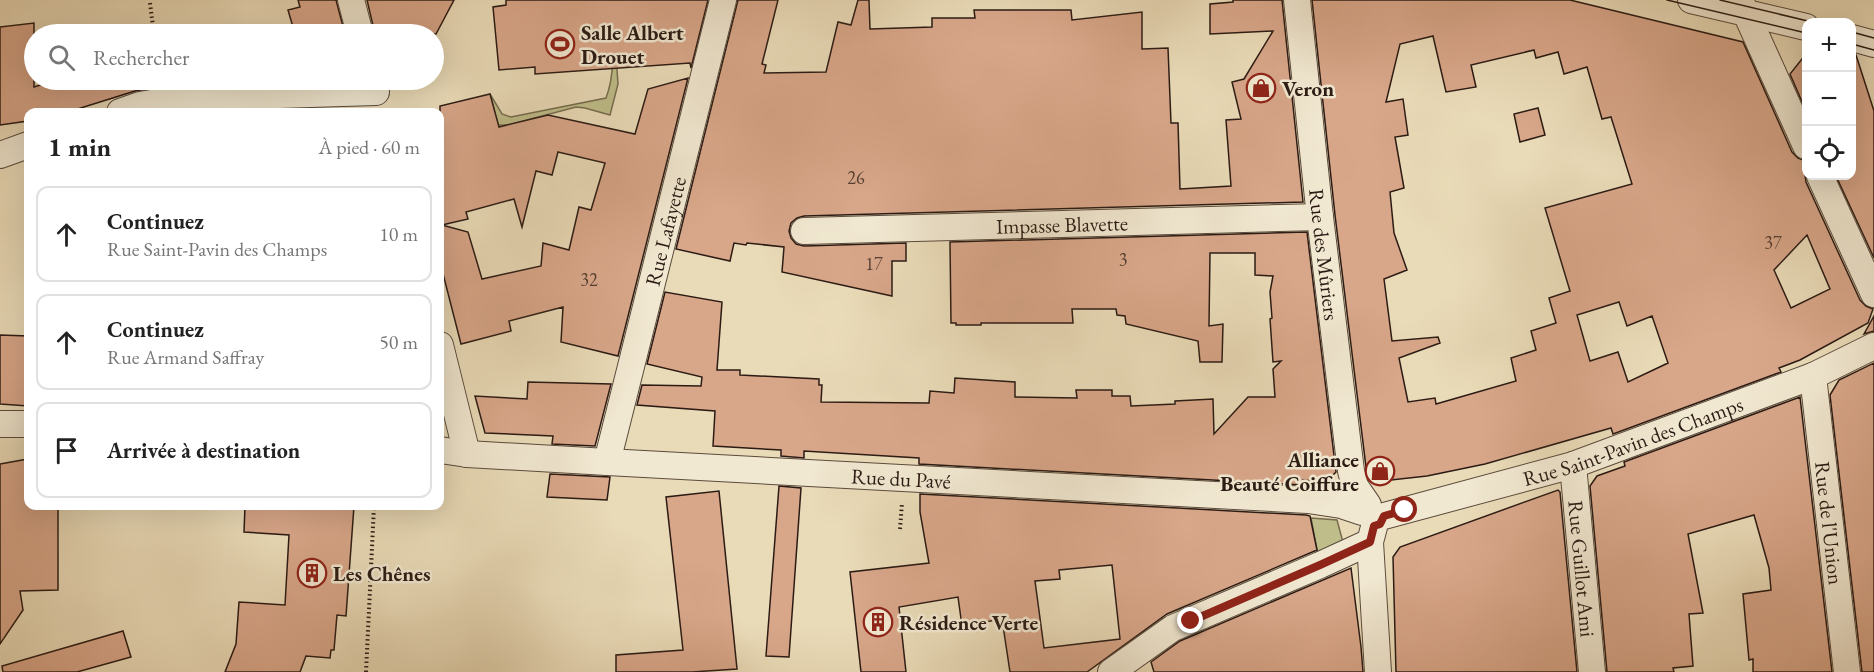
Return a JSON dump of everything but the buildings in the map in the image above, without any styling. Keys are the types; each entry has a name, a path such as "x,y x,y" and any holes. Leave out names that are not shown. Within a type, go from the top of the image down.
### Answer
{"street":[{"path":"351,0 357,24"},
{"name":"Rue Lafayette","path":"607,462 723,0"},
{"name":"Rue des Mûriers","path":"1297,0 1320,217 1351,471 1355,486 1372,520"},
{"path":"1691,0 1743,6 1802,26"},
{"path":"1743,6 1802,137"},
{"path":"1856,39 1874,44"},
{"path":"131,108 180,98 376,95"},
{"path":"0,155 24,146"},
{"path":"1822,180 1874,294"},
{"name":"Impasse Blavette","path":"804,231 1320,217"},
{"name":"Rue Saint-Pavin des Champs","path":"1111,672 1173,628 1276,584 1372,520 1573,465 1813,376 1874,346"},
{"path":"444,361 467,454"},
{"name":"Rue de l'Union","path":"1813,376 1847,672"},
{"path":"0,424 24,424"},
{"name":"Rue du Pavé","path":"444,451 467,454 1308,500 1341,505 1372,520"},
{"name":"Rue Guillot Ami","path":"1573,465 1592,672"},
{"path":"1372,520 1378,672"}],"path":[{"path":"150,3 153,24"},
{"path":"366,672 374,510"}],"shaded area":[{"path":"612,0 618,84 610,115 576,107 508,125 498,125 490,94 502,114 511,117 606,98 613,63"},
{"path":"1311,518 1337,520 1344,546 1318,555"}],"tram line":[{"path":"1667,0 1802,32"},
{"path":"1720,0 1802,20"},
{"path":"1856,33 1874,38"},
{"path":"1856,45 1874,50"}],"place":[{"name":"Salle Albert Drouet","path":"560,44"},
{"name":"Veron","path":"1261,88"},
{"name":"Alliance Beauté Coiffure","path":"1380,471"},
{"name":"Les Chênes","path":"312,573"},
{"name":"Résidence Verte","path":"878,622"}],"route":[{"path":"1191,621 1370,542 1374,526 1380,524 1384,516 1405,510"}]}
